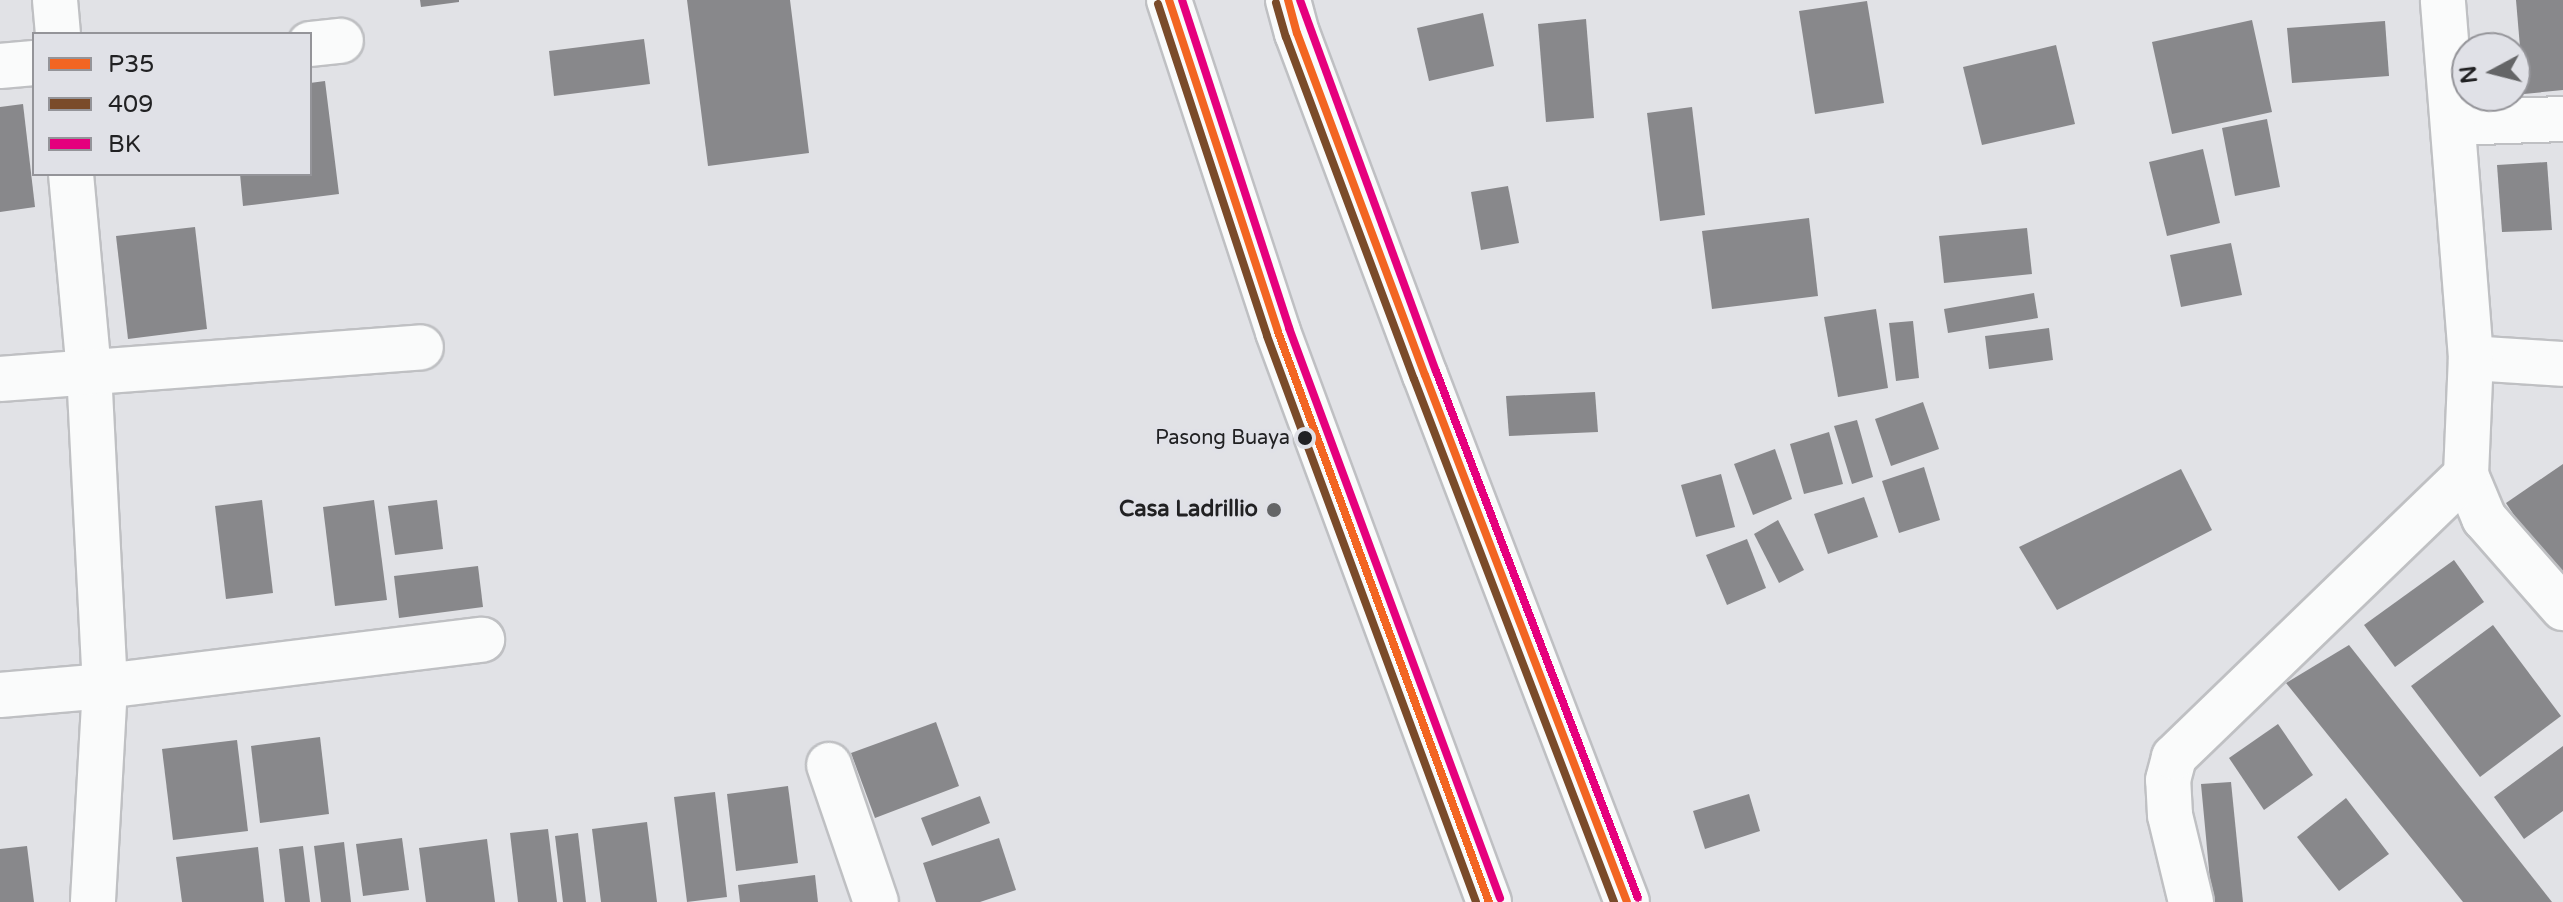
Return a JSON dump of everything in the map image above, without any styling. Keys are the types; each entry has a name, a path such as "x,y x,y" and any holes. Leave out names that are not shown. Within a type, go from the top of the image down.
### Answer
{"street":[{"path":"55,0 58,32"},
{"path":"1169,0 1278,332 1489,902"},
{"path":"1288,0 1413,345 1627,902"},
{"path":"2443,0 2471,358 2466,475 2484,518 2563,608"},
{"path":"0,66 32,63"},
{"path":"2453,123 2563,119"},
{"path":"71,176 89,371 105,686 93,902"},
{"path":"0,379 421,347"},
{"path":"2471,358 2563,364"},
{"path":"2191,902 2170,815 2168,780 2174,757 2466,475"},
{"path":"0,695 105,686 482,640"},
{"path":"829,765 876,902"}],"building":[{"path":"420,0 459,0 459,2 421,7"},
{"path":"687,0 790,0 809,153 708,166"},
{"path":"2516,0 2563,0 2563,90 2531,93 2531,32 2519,32"},
{"path":"1867,1 1884,103 1815,114 1799,11"},
{"path":"1483,13 1494,66 1429,81 1417,28"},
{"path":"1586,19 1594,118 1546,122 1538,24"},
{"path":"2252,20 2272,112 2172,134 2152,42"},
{"path":"2385,21 2389,76 2292,83 2287,28"},
{"path":"644,39 650,84 554,96 549,51"},
{"path":"2056,45 2075,124 1982,145 1963,67"},
{"path":"325,81 339,194 243,206 240,176 312,176 312,83"},
{"path":"23,104 35,207 0,212 0,107"},
{"path":"1692,107 1705,215 1660,221 1647,113"},
{"path":"2267,119 2280,187 2235,196 2222,128"},
{"path":"2203,149 2220,223 2167,236 2149,162"},
{"path":"2547,162 2552,230 2502,232 2497,165"},
{"path":"1508,186 1519,243 1481,250 1471,192"},
{"path":"1809,218 1818,296 1712,309 1702,231"},
{"path":"195,227 207,329 128,339 116,236"},
{"path":"2027,228 2032,274 1944,283 1939,236"},
{"path":"2231,243 2242,295 2181,307 2170,255"},
{"path":"2034,293 2038,318 1948,333 1944,309"},
{"path":"1876,309 1888,388 1838,397 1824,317"},
{"path":"1913,321 1919,378 1896,381 1889,323"},
{"path":"2049,328 2053,360 1989,369 1985,336"},
{"path":"1595,392 1598,432 1509,436 1506,396"},
{"path":"1923,402 1939,449 1891,466 1875,419"},
{"path":"1857,420 1873,477 1852,484 1834,426"},
{"path":"1829,432 1843,484 1804,494 1790,444"},
{"path":"1775,449 1792,499 1753,515 1734,464"},
{"path":"2563,464 2563,582 2559,584 2506,503"},
{"path":"1924,467 1940,520 1899,533 1882,481"},
{"path":"2181,469 2212,530 2057,610 2019,547"},
{"path":"1721,474 1735,527 1696,537 1681,485"},
{"path":"1864,497 1878,537 1828,554 1814,514"},
{"path":"262,500 273,593 226,599 215,506"},
{"path":"374,500 387,600 335,606 323,507"},
{"path":"437,500 443,549 395,555 388,506"},
{"path":"1778,520 1804,570 1779,583 1754,534"},
{"path":"1747,539 1766,588 1727,605 1706,555"},
{"path":"2454,560 2484,602 2395,667 2364,625"},
{"path":"478,566 483,607 399,618 394,576"},
{"path":"2493,625 2561,716 2480,777 2411,686"},
{"path":"2349,645 2552,902 2463,902 2286,683"},
{"path":"936,722 959,786 875,818 851,753"},
{"path":"2278,724 2313,775 2264,810 2229,758"},
{"path":"320,737 329,814 260,823 251,746"},
{"path":"237,740 248,831 173,840 162,749"},
{"path":"2563,746 2563,811 2524,839 2494,797"},
{"path":"2231,782 2243,902 2212,902 2201,784"},
{"path":"788,786 798,863 736,871 727,794"},
{"path":"715,792 727,897 687,902 674,797"},
{"path":"1749,794 1760,831 1705,849 1693,811"},
{"path":"980,796 990,823 932,846 921,818"},
{"path":"2346,798 2389,854 2339,891 2297,837"},
{"path":"647,822 657,902 601,902 592,829"},
{"path":"548,829 557,902 518,902 510,833"},
{"path":"578,833 586,902 563,902 555,836"},
{"path":"402,838 409,890 363,896 356,844"},
{"path":"999,838 1016,890 980,902 936,902 923,863"},
{"path":"487,839 495,902 426,902 419,848"},
{"path":"344,842 351,902 321,902 314,846"},
{"path":"27,846 34,902 0,902 0,849"},
{"path":"303,846 310,902 285,902 279,849"},
{"path":"258,847 264,902 182,902 176,857"},
{"path":"815,875 818,902 740,902 738,885"}],"transit line":[{"name":"P35","path":"1169,0 1278,332 1489,902"},
{"name":"BK","path":"1182,0 1289,328 1500,898"},
{"name":"P35","path":"1288,0 1297,33 1425,375 1627,902"},
{"name":"BK","path":"1300,0 1436,371 1638,898"},
{"name":"409","path":"1276,3 1414,379 1614,902"},
{"name":"409","path":"1158,4 1267,336 1476,902"}],"place":[{"name":"Pasong Buaya","path":"1305,438"},
{"name":"Casa Ladrillio","path":"1274,510"}]}
